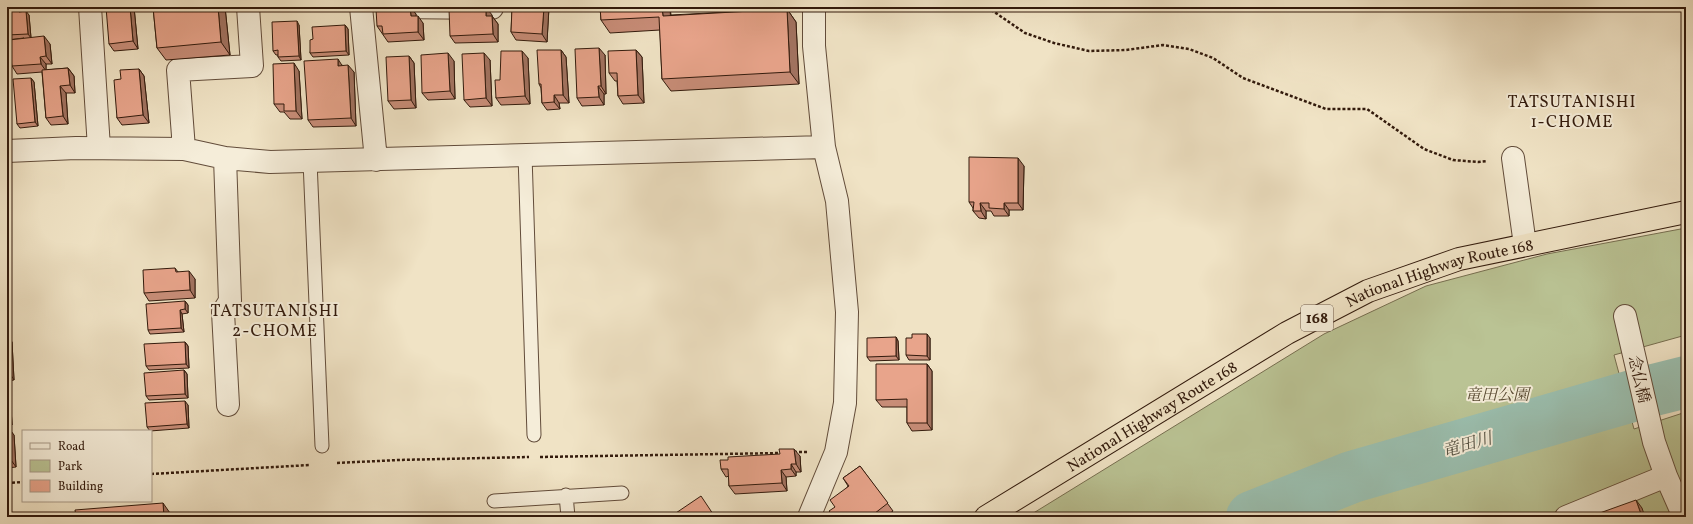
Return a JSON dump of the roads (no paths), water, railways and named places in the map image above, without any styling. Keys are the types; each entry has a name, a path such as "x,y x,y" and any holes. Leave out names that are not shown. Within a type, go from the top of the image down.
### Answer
{"highway":[{"name":"National Highway Route 168","path":"986,517 1287,333 1368,291 1459,259 1686,212"}],"street":[{"path":"90,7 99,148"},
{"path":"184,149 178,70 252,66 248,7"},
{"path":"361,7 376,160"},
{"path":"395,7 492,8"},
{"path":"809,517 836,452 845,403 847,312 837,201 824,147 814,46 814,7"},
{"path":"7,151 99,148 184,149 225,158 270,162 824,147"},
{"path":"225,158 230,301 222,312 228,405"},
{"path":"1513,158 1525,245"},
{"name":"念仏橋","path":"1625,316 1654,442 1666,476 1684,517"},
{"path":"1566,517 1666,476"}],"lane":[{"path":"525,156 534,435"},
{"path":"310,161 322,446"},
{"path":"494,501 566,495 622,493"},
{"path":"566,495 568,517"}],"waterway":[{"name":"竜田川","path":"1252,517 1352,477 1646,392 1686,382"}],"district":[{"name":"TATSUTANISHI 1-CHOME","path":"1572,111"},
{"name":"TATSUTANISHI 2-CHOME","path":"275,320"}],"park label":[{"name":"竜田公園","path":"1497,394"}]}
